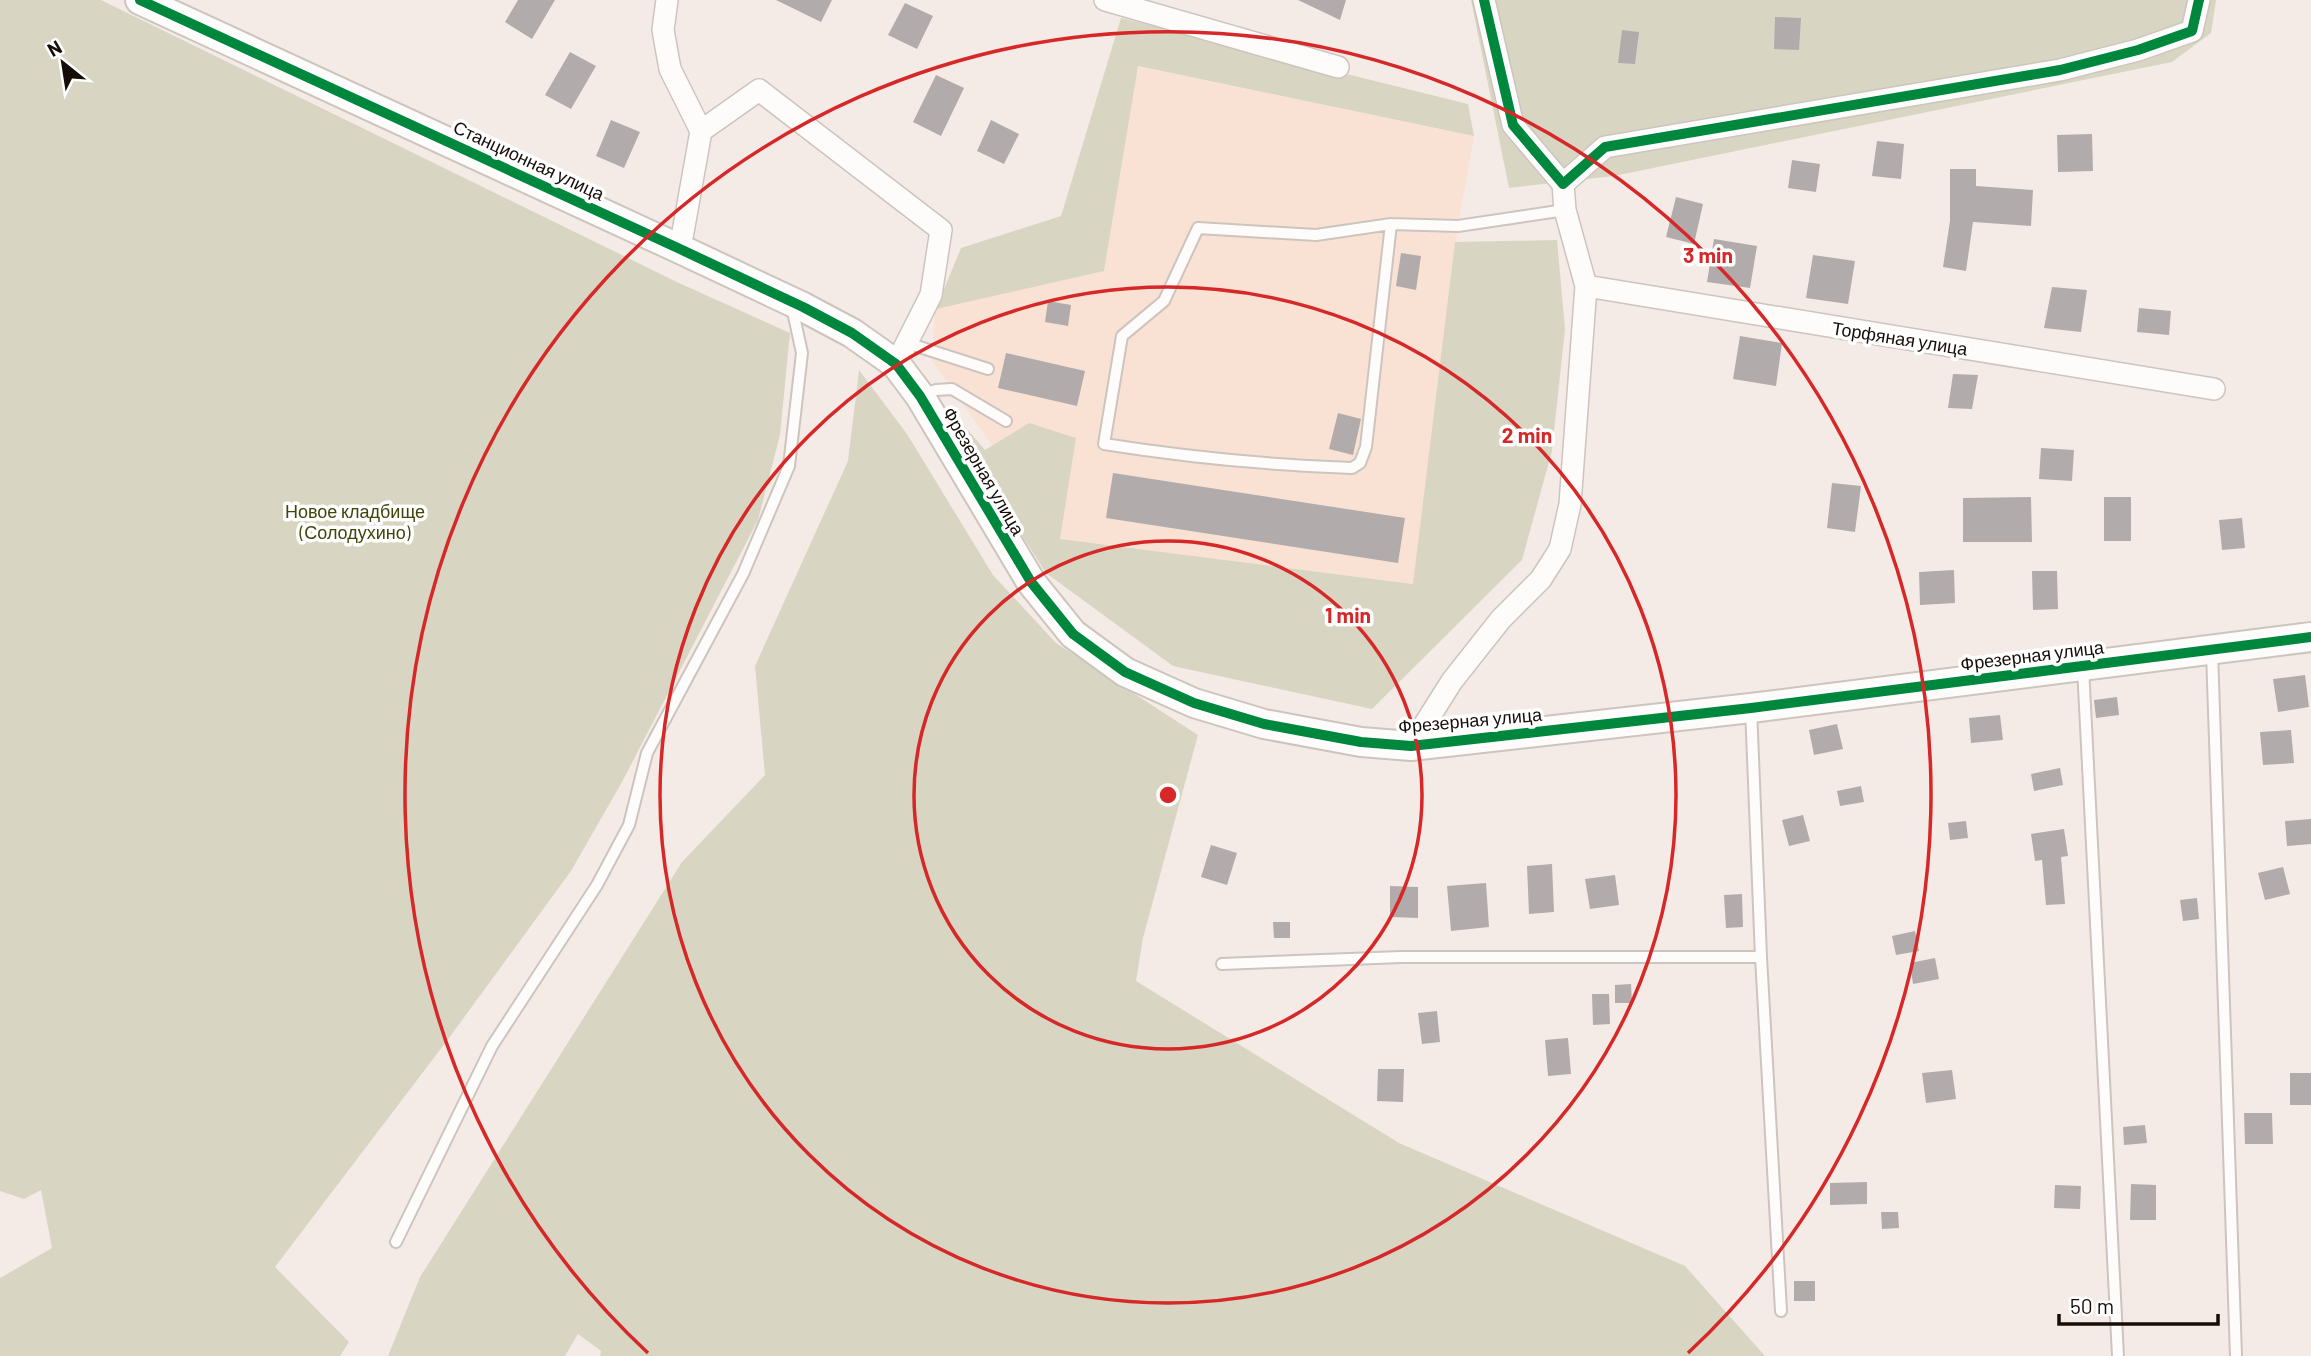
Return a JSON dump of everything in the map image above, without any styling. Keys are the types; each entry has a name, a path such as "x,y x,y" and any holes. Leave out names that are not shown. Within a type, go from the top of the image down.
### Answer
{"street":[{"name":"Станционная улица","path":"140,0 901,354"},
{"path":"667,0 663,30 670,69 701,131 680,249"},
{"path":"1411,746 1452,681 1501,619 1541,579 1560,549 1570,504 1586,286 1565,211 1563,184 1513,125 1484,0"},
{"path":"1563,184 1605,147 2060,71 2138,50 2192,31 2199,0"},
{"path":"1113,2 1338,67"},
{"path":"701,131 759,90 942,230 931,295 901,354"},
{"name":"Торфяная улица","path":"1586,286 2214,389"},
{"name":"Фрезерная улица","path":"901,354 920,396 1031,582 1073,634 1125,671 1194,703 1264,724 1361,742 1411,746 1751,708 2311,637"}],"lane":[{"path":"1391,224 1366,447 1360,463 1352,468 1291,466 1104,444 1122,336 1164,301 1198,228 1316,235 1391,224 1458,226 1565,211"},
{"path":"396,1242 492,1046 597,885 629,825 647,753 743,574 779,490 789,466 802,353 790,301"},
{"path":"901,354 988,369"},
{"path":"920,396 936,390 952,389 1006,421"},
{"path":"2212,649 2236,1356"},
{"path":"2083,667 2118,1356"},
{"path":"1751,708 1761,957 1781,1311"},
{"path":"1222,964 1401,957 1761,957"}],"shaded area":[{"path":"1137,66 1474,136 1458,226 1414,584 1059,539 932,361 935,309 1103,271"}],"green space":[{"name":"Новое кладбище (Солодухино)","path":"0,0 101,0 679,283 790,333 780,435 758,520 622,782 571,871 449,1038 275,1267 349,1342 340,1356 0,1356 0,1278 52,1248 41,1190 24,1199 0,1191"},
{"path":"1471,0 2216,0 2211,33 2172,62 1614,176 1509,188"},
{"path":"1121,18 1468,104 1474,136 1138,66 1104,271 936,309 961,248 1061,216"},
{"path":"1557,240 1565,329 1552,451 1522,560 1372,709 1173,666 1046,573 945,415 950,409 985,450 1029,423 1076,438 1060,539 1413,584 1455,242"},
{"path":"859,370 907,434 993,575 1056,643 1198,735 1143,938 1136,981 1399,1143 1685,1266 1765,1356 600,1356 601,1351 578,1334 565,1356 388,1356 420,1277 682,862 765,775 755,666 848,461"}],"building":[{"path":"518,0 555,0 532,39 505,22"},
{"path":"776,0 832,0 821,22"},
{"path":"1298,0 1346,0 1340,20"},
{"path":"905,3 933,16 917,49 888,35"},
{"path":"1775,17 1801,18 1799,50 1774,49"},
{"path":"1622,30 1639,32 1635,64 1618,63"},
{"path":"570,52 596,66 571,109 545,95"},
{"path":"936,75 964,88 941,136 913,122"},
{"path":"611,120 640,132 624,168 596,156"},
{"path":"991,120 1019,134 1004,164 977,151"},
{"path":"2092,134 2093,171 2058,172 2057,135"},
{"path":"1877,141 1904,144 1901,179 1872,176"},
{"path":"1792,160 1820,164 1816,192 1788,188"},
{"path":"1950,169 1976,169 1976,186 2033,190 2031,226 1973,222 1966,271 1943,267 1950,221"},
{"path":"1676,197 1703,204 1694,244 1666,237"},
{"path":"1714,239 1757,246 1750,288 1707,282"},
{"path":"1401,253 1421,256 1416,290 1396,286"},
{"path":"1813,255 1855,261 1848,304 1806,298"},
{"path":"2052,287 2087,290 2081,332 2044,328"},
{"path":"1048,301 1071,305 1068,326 1045,322"},
{"path":"2139,308 2171,311 2169,335 2137,332"},
{"path":"1740,336 1782,343 1776,386 1733,379"},
{"path":"1006,353 1085,371 1077,406 998,388"},
{"path":"1953,374 1978,375 1972,409 1948,408"},
{"path":"1338,413 1361,419 1353,455 1329,449"},
{"path":"2041,448 2074,450 2072,481 2039,479"},
{"path":"1113,473 1405,518 1398,563 1106,518"},
{"path":"1832,483 1861,486 1855,532 1827,528"},
{"path":"2031,497 2032,542 1963,542 1963,498"},
{"path":"2104,497 2131,497 2131,541 2104,541"},
{"path":"2242,518 2245,548 2222,550 2219,520"},
{"path":"1954,570 1955,603 1920,605 1919,572"},
{"path":"2032,571 2057,571 2058,609 2033,610"},
{"path":"2305,675 2309,707 2278,712 2273,679"},
{"path":"2117,697 2119,715 2096,718 2094,700"},
{"path":"2000,715 2003,740 1971,743 1969,718"},
{"path":"1837,724 1843,749 1814,755 1809,730"},
{"path":"2291,730 2294,763 2263,765 2260,732"},
{"path":"2060,768 2063,785 2034,791 2031,774"},
{"path":"1861,786 1864,802 1840,806 1837,791"},
{"path":"1803,815 1810,841 1789,846 1782,820"},
{"path":"2311,819 2311,844 2287,846 2285,821"},
{"path":"1966,821 1968,838 1950,840 1948,823"},
{"path":"2064,829 2068,856 2061,857 2065,904 2046,905 2042,860 2035,861 2031,834"},
{"path":"1211,845 1237,853 1227,885 1201,877"},
{"path":"1552,864 1554,912 1529,914 1527,866"},
{"path":"2283,867 2290,894 2265,900 2258,873"},
{"path":"1615,875 1619,905 1590,909 1585,879"},
{"path":"1486,883 1489,927 1451,931 1447,886"},
{"path":"1390,886 1418,887 1418,918 1390,917"},
{"path":"1742,894 1743,927 1726,928 1724,895"},
{"path":"2197,898 2199,919 2183,921 2180,900"},
{"path":"1273,922 1290,922 1290,938 1274,938"},
{"path":"1915,931 1919,951 1896,955 1892,936"},
{"path":"1935,958 1939,979 1913,984 1910,963"},
{"path":"1631,984 1632,1003 1615,1003 1615,985"},
{"path":"1592,994 1609,994 1610,1024 1593,1025"},
{"path":"1437,1011 1440,1042 1422,1044 1418,1013"},
{"path":"1568,1038 1571,1074 1548,1076 1545,1040"},
{"path":"1378,1069 1404,1069 1403,1102 1377,1101"},
{"path":"1952,1070 1956,1099 1926,1103 1922,1073"},
{"path":"2290,1073 2311,1073 2311,1105 2290,1105"},
{"path":"2244,1113 2272,1113 2273,1144 2245,1144"},
{"path":"2145,1125 2147,1143 2124,1145 2123,1127"},
{"path":"1867,1182 1867,1204 1830,1205 1830,1183"},
{"path":"2131,1184 2156,1185 2156,1220 2130,1220"},
{"path":"2055,1185 2081,1186 2080,1209 2054,1208"},
{"path":"1881,1212 1898,1212 1899,1228 1882,1229"},
{"path":"1794,1281 1815,1281 1815,1301 1794,1301"}],"cycle path":[{"path":"140,0 680,249 852,333 896,364 920,396 1031,582 1073,634 1125,672 1194,703 1264,724 1361,742 1411,746 1751,708 2311,637"},
{"path":"1484,0 1513,125 1563,184 1605,147 2060,70 2138,50 2192,31 2199,0"}]}
